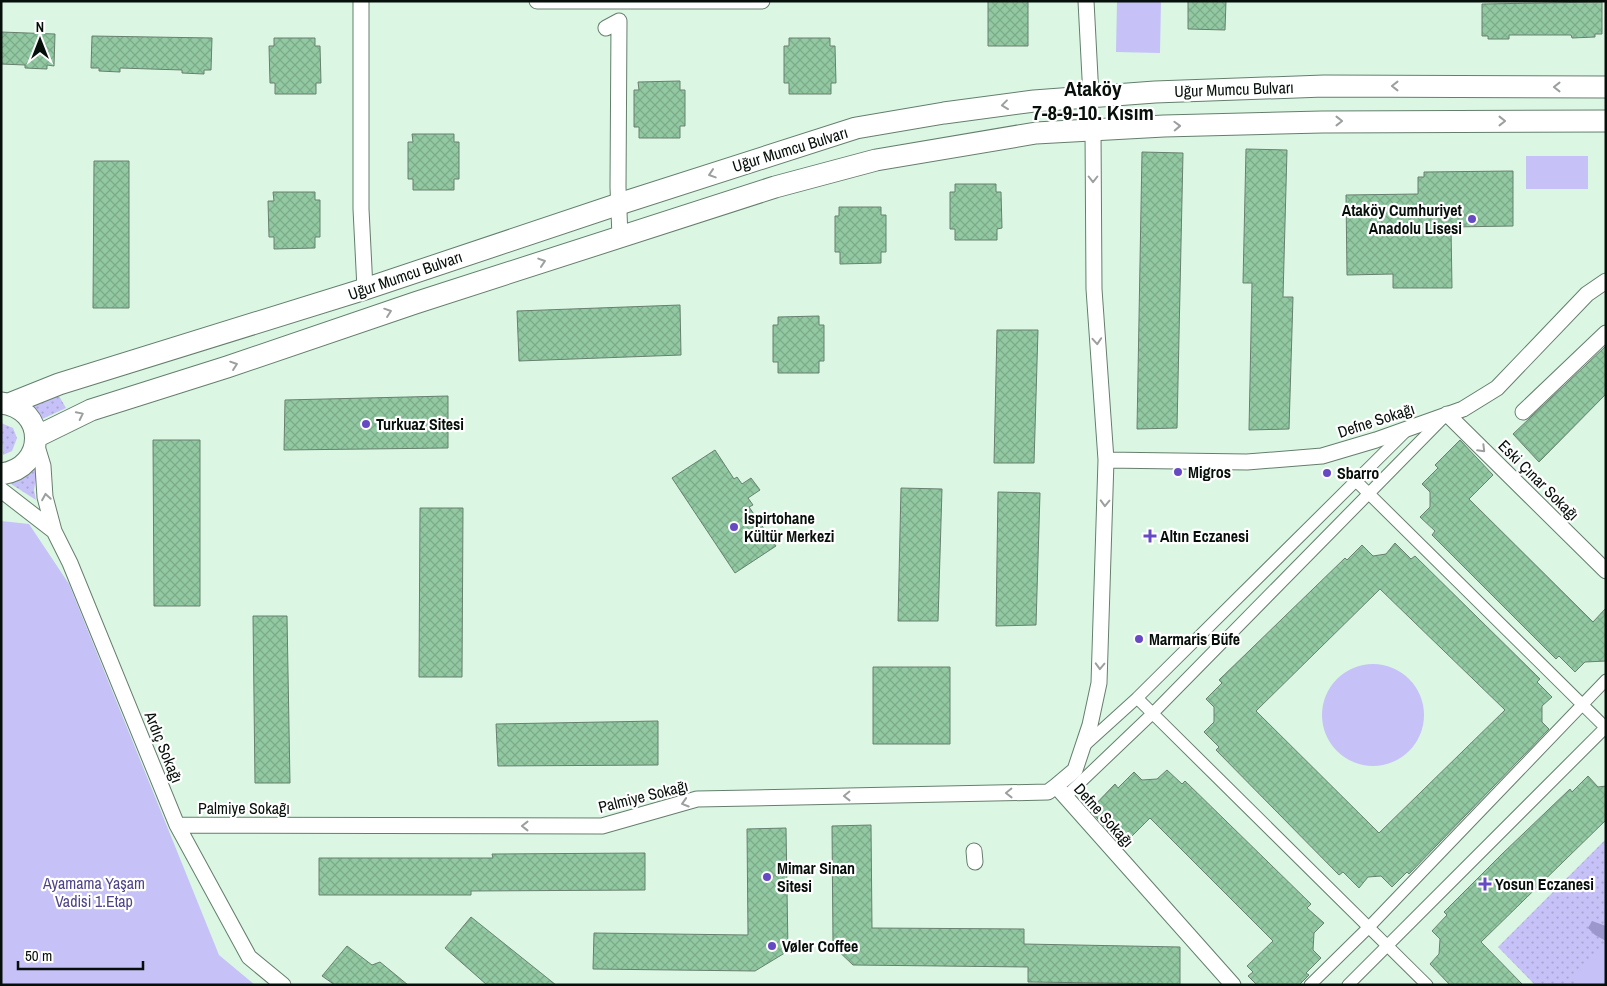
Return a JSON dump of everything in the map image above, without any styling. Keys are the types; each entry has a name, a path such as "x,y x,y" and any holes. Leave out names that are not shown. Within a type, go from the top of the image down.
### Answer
{"main road":[{"name":"Uğur Mumcu Bulvarı","path":"5,403 58,384 365,289 619,204 856,128 944,113 1034,101 1091,97 1324,86 1606,87"},
{"path":"1091,97 1093,130"},
{"name":"Uğur Mumcu Bulvarı","path":"36,440 91,410 775,187 876,160 1036,133 1322,122 1606,121"},
{"path":"1,474 10,472 24,464 30,458 36,440 28,416 20,408 5,403"}],"street":[{"path":"361,1 361,209 365,289"},
{"path":"537,1 762,1"},
{"path":"1086,1 1091,97"},
{"path":"619,2 612,24 620,237"},
{"name":"Defne Sokağı","path":"1093,130 1094,289 1106,460 1099,683 1090,725 1075,770 1060,792 1233,985"},
{"name":"Defne Sokağı","path":"1106,460 1247,462 1322,456 1464,409 1497,388 1588,294 1606,281"},
{"path":"1523,412 1606,333"},
{"path":"1060,792 1153,713 1447,414"},
{"name":"Eski Çınar Sokağı","path":"1447,414 1606,571"},
{"path":"1083,746 1137,698 1408,428"},
{"path":"36,440 43,466 45,497 54,531"},
{"path":"1348,985 1606,728 1356,481"},
{"path":"1,490 54,531"},
{"name":"Ardıç Sokağı","path":"54,531 70,563 177,825 249,957 283,985"},
{"path":"1310,985 1368,928 1606,680"},
{"path":"1137,698 1427,985"},
{"name":"Palmiye Sokağı","path":"177,825 602,826 697,799 1060,792"}],"green space":[{"path":"1117,1 1161,1 1160,53 1116,52"},
{"path":"1526,156 1588,156 1588,189 1526,189"},
{"path":"59,396 66,408 42,419 33,405"},
{"path":"1,423 13,428 17,438 12,451 3,455"},
{"path":"38,467 34,490 36,500 11,484 12,481 25,477"},
{"name":"Ayamama Yaşam Vadisi 1.Etap","path":"1,521 29,524 69,584 219,955 255,985 1,985"},
{"path":"1373,664 1393,667 1402,672 1416,686 1421,695 1424,715 1421,735 1416,744 1402,758 1393,763 1373,766 1353,763 1344,758 1330,744 1325,735 1322,715 1325,695 1330,686 1344,672 1353,667"},
{"path":"1606,839 1606,985 1535,985 1498,947"},
{"path":"1603,949 1606,951 1606,985 1579,985 1574,977"}],"shaded area":[{"path":"1592,921 1606,926 1606,941 1595,935 1588,928"}],"building":[{"path":"988,1 1028,1 1028,46 988,46"},
{"path":"1188,1 1226,1 1225,30 1188,29"},
{"path":"1602,2 1602,34 1595,34 1595,37 1572,38 1571,35 1509,35 1509,39 1488,39 1488,36 1482,36 1482,4"},
{"path":"1,32 55,34 54,66 47,65 47,69 25,68 25,65 1,64"},
{"path":"92,36 212,38 211,70 204,70 204,74 182,73 182,70 120,68 120,72 99,71 99,68 91,68"},
{"path":"274,38 315,38 315,46 320,46 321,83 316,83 316,94 275,94 275,83 270,83 269,46 274,46"},
{"path":"789,38 830,38 830,46 835,46 836,83 831,83 831,94 789,94 789,83 784,83 784,46 789,46"},
{"path":"680,81 680,90 685,90 685,126 680,126 680,138 639,138 639,127 634,127 634,90 639,90 638,82"},
{"path":"412,134 454,134 454,142 459,142 459,179 454,179 454,190 413,190 413,179 408,179 408,142 413,142"},
{"path":"1246,149 1287,150 1283,297 1293,297 1289,429 1249,430 1252,283 1243,283"},
{"path":"1142,152 1183,153 1177,428 1137,429"},
{"path":"94,161 129,161 129,308 93,308"},
{"path":"1513,171 1513,226 1451,227 1452,288 1393,288 1393,274 1347,275 1346,195 1418,194 1418,177 1424,177 1424,172"},
{"path":"955,184 996,184 996,192 1001,192 1002,228 997,229 997,240 955,240 955,229 950,229 950,192 955,192"},
{"path":"273,192 315,192 315,200 320,200 320,237 315,237 315,248 274,249 274,237 269,237 268,201 274,201"},
{"path":"839,207 881,207 881,215 886,215 886,252 881,252 881,263 840,264 840,252 835,252 835,216 839,216"},
{"path":"680,305 681,355 519,361 517,311"},
{"path":"819,316 819,325 824,325 824,361 819,361 819,373 778,373 778,362 773,362 773,325 778,325 778,317"},
{"path":"997,330 1038,330 1034,463 994,463"},
{"path":"1606,346 1606,394 1539,462 1513,434"},
{"name":"Turkuaz Sitesi","path":"448,396 448,448 284,450 285,400"},
{"path":"153,440 200,440 200,606 154,606"},
{"path":"1460,440 1493,475 1469,499 1593,622 1606,608 1606,661 1585,662 1575,672 1559,656 1556,659 1432,535 1435,531 1420,517 1430,507 1430,492 1422,484 1438,468 1435,465"},
{"name":"İspirtohane Kültür Merkezi","path":"715,450 734,479 737,477 742,484 751,478 760,490 748,498 753,505 749,507 776,546 735,573 672,478"},
{"path":"901,488 942,489 938,621 898,621"},
{"path":"998,492 1040,493 1036,625 996,626"},
{"path":"420,508 463,508 462,677 419,677"},
{"path":"1395,543 1411,559 1415,556 1540,679 1537,682 1552,697 1542,706 1542,722 1549,729 1409,874 1407,872 1392,887 1381,876 1368,877 1359,888 1343,872 1339,875 1216,750 1219,747 1204,732 1214,722 1214,707 1206,699 1222,683 1219,680 1345,558 1347,560 1362,545 1373,556 1386,554","holes":["1380,589 1505,710 1379,833 1256,711"]},
{"path":"253,616 287,616 290,783 255,783"},
{"path":"873,667 950,667 950,744 873,744"},
{"path":"658,721 658,765 498,766 496,724"},
{"path":"1167,770 1182,784 1185,781 1311,904 1307,908 1324,923 1314,933 1313,950 1321,958 1306,973 1309,975 1299,985 1257,985 1248,976 1253,972 1247,966 1273,941 1150,818 1122,846 1090,810 1115,784 1118,788 1134,772 1142,780 1157,779"},
{"path":"1588,776 1598,787 1606,786 1606,820 1481,942 1523,985 1450,985 1430,964 1439,954 1440,939 1432,931 1447,915 1444,912 1570,789 1572,792"},
{"path":"871,825 872,928 1024,929 1024,944 1180,947 1180,984 1028,982 1028,967 853,965 833,946 832,826"},
{"path":"786,828 788,951 755,971 593,969 594,933 748,935 747,829"},
{"path":"645,853 645,890 471,891 471,895 319,895 319,858 493,858 492,854"},
{"path":"471,917 556,985 487,985 445,948"},
{"path":"347,946 372,965 380,962 408,985 335,985 322,976"}],"place":[{"name":"Ataköy Cumhuriyet Anadolu Lisesi","path":"1472,219"},
{"name":"Turkuaz Sitesi","path":"366,424"},
{"name":"Migros","path":"1178,472"},
{"name":"Sbarro","path":"1327,473"},
{"name":"İspirtohane Kültür Merkezi","path":"734,527"},
{"name":"Altın Eczanesi","path":"1150,536"},
{"name":"Marmaris Büfe","path":"1139,639"},
{"name":"Mimar Sinan Sitesi","path":"767,877"},
{"name":"Yosun Eczanesi","path":"1485,884"},
{"name":"Vøler Coffee","path":"772,946"}],"district":[{"name":"Ataköy 7-8-9-10. Kısım","path":"1093,100"}]}
